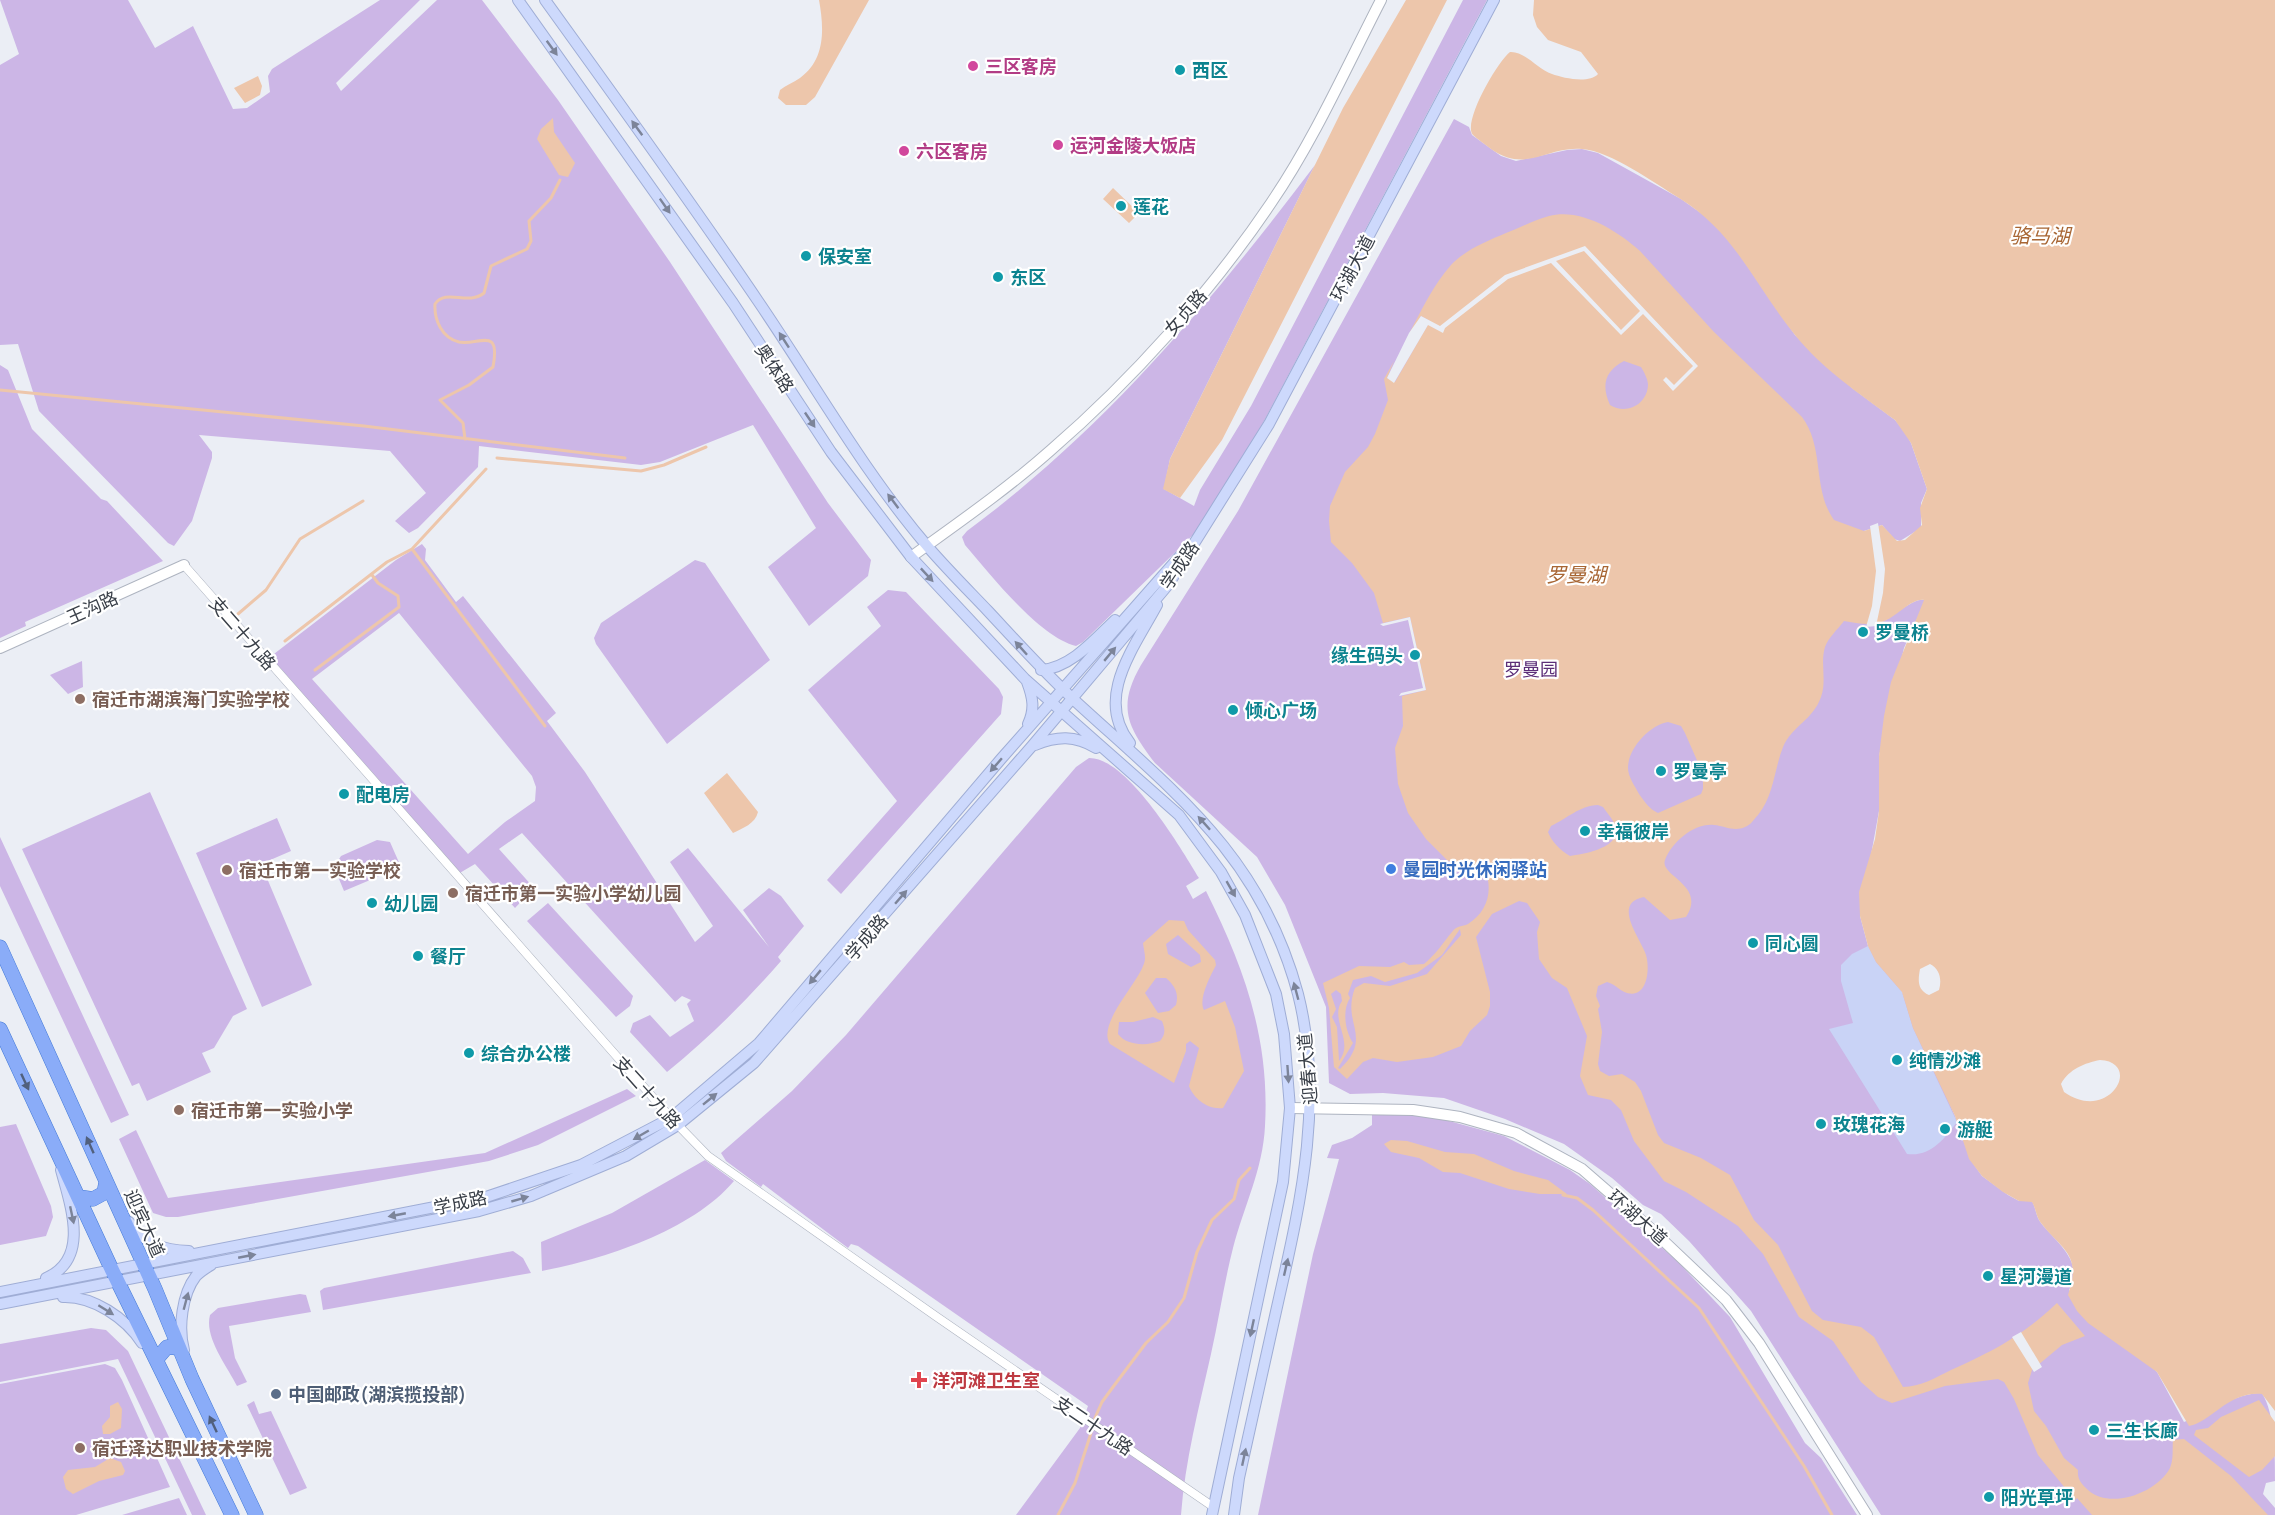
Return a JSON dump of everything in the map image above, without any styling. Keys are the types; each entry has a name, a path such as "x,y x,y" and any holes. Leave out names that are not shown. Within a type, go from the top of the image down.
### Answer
{"highway":[{"name":"迎宾大道","path":"0,947 146,1269 192,1379 256,1515"},
{"path":"0,1029 115,1275 232,1515"},
{"path":"79,1197 93,1199 104,1194 106,1182"},
{"path":"156,1360 167,1347 179,1348"}],"main road":[{"name":"奥体路","path":"518,0 728,297 831,452 911,557 1025,679 1061,712"},
{"name":"奥体路","path":"545,0 701,219 867,466 927,546 1041,670 1072,699"},
{"name":"环湖大道","path":"1202,531 1269,424 1494,0"},
{"name":"学成路","path":"0,1292 28,1286 115,1275 479,1211 531,1196 626,1156 754,1063 784,1032 1072,699 1202,531"},
{"name":"学成路","path":"674,1122 759,1043 1062,689 1166,580"},
{"path":"1041,670 1058,666 1084,649 1166,580"},
{"path":"1148,767 1121,732 1114,713 1115,689 1166,580"},
{"path":"1023,734 1032,715 1033,698 1025,679"},
{"name":"迎春大道","path":"1072,699 1148,767 1225,845 1250,879 1278,936 1291,973 1305,1031 1311,1109 1302,1198 1241,1468 1234,1515"},
{"name":"迎春大道","path":"1061,712 1138,776 1179,815 1221,872 1234,893 1265,960 1284,1034 1290,1108 1281,1193 1212,1510"},
{"path":"1032,746 1049,739 1068,737 1077,739 1086,742 1138,776"},
{"path":"1284,1034 1305,1031"},
{"path":"28,1286 57,1273 68,1262 74,1242 74,1224 52,1138"},
{"path":"1281,1193 1302,1198"},
{"path":"117,1206 143,1238 154,1246 214,1256"},
{"path":"192,1379 182,1342 184,1308 196,1276 214,1256"},
{"name":"学成路","path":"0,1304 115,1275"},
{"path":"30,1298 78,1296 116,1316 136,1334 171,1391"}],"street":[{"name":"女贞路","path":"911,557 1012,483 1084,421 1136,368 1207,287 1247,237 1293,170 1381,0"},
{"name":"王沟路","path":"0,648 184,565"},
{"name":"支二十九路","path":"184,565 674,1122 708,1156 1212,1510"},
{"name":"环湖大道","path":"1290,1108 1413,1110 1460,1117 1516,1133 1593,1177 1726,1300 1759,1342 1867,1515"}],"green space":[{"path":"0,0 128,0 155,48 193,26 233,109 247,108 270,92 268,76 272,69 380,0 420,0 336,83 341,91 437,0 482,0 558,100 670,262 828,503 871,560 868,576 809,626 768,567 816,528 753,425 660,462 641,465 479,446 478,467 418,528 409,533 395,521 426,493 390,451 199,435 212,452 212,458 192,521 174,546 168,543 39,411 18,344 0,345 0,65 19,54"},
{"path":"1463,0 1487,0 1263,423 1197,531 1083,642 1076,646 1062,640 1031,618 1016,603 965,545 962,537 1065,450 1154,361 1237,265 1315,165 1170,459 1164,489 1194,506 1200,490 1251,406"},
{"name":"罗曼园","path":"1454,119 1469,127 1472,135 1501,156 1516,161 1582,149 1598,153 1681,199 1705,216 1730,241 1795,335 1852,388 1895,420 1905,432 1927,489 1921,503 1921,528 1900,541 1894,539 1882,525 1864,531 1880,623 1908,605 1924,600 1904,648 1879,756 1879,811 1860,916 1868,946 1902,992 1955,1116 1970,1159 1982,1176 2008,1195 2019,1201 2032,1201 2039,1221 2061,1246 2071,1262 2074,1271 2069,1290 2157,1372 2184,1422 2233,1399 2262,1393 2272,1423 2275,1470 2275,1481 2266,1483 2263,1494 2275,1508 2275,1515 1881,1515 1751,1311 1689,1241 1661,1214 1643,1205 1612,1178 1564,1144 1505,1119 1444,1098 1383,1093 1350,1094 1329,1083 1326,1007 1285,905 1257,857 1155,763 1132,727 1128,716 1129,693 1141,665 1238,511"},
{"path":"0,365 8,370 32,429 101,499 107,501 163,561 25,622 26,626 0,638"},
{"path":"422,544 426,549 425,560 456,602 463,596 556,713 547,721 585,772 695,942 713,926 670,862 688,848 769,947 743,910 769,888 781,896 804,926 778,957 781,961 754,990 667,1072 630,1032 633,1023 650,1015 670,1037 694,1021 687,1004 691,1000 682,996 675,1002 522,833 499,849 534,888 515,908 475,864 458,874 270,657 396,560","holes":["399,613 532,776 536,787 535,801 505,822 468,854 312,679"]},
{"path":"695,560 705,563 770,660 667,744 594,638 601,623"},
{"path":"888,590 906,592 999,689 1003,697 1001,714 841,894 827,880 897,801 808,690 881,626 867,607"},
{"path":"82,661 83,687 68,694 50,675"},
{"path":"1089,758 1104,762 1120,772 1136,788 1152,806 1180,846 1199,878 1186,886 1193,899 1206,891 1220,919 1252,1004 1263,1063 1264,1142 1230,1261 1189,1454 1181,1515 1016,1515 1080,1428 1088,1406 858,1246 851,1244 848,1248 763,1184 761,1187 726,1161 721,1153 792,1091 846,1035 1076,767"},
{"path":"150,792 247,1009 233,1016 214,1048 202,1053 211,1072 147,1101 139,1083 132,1086 22,849"},
{"path":"277,818 291,851 261,864 312,985 262,1007 196,853"},
{"path":"0,837 129,1115 111,1123 0,886"},
{"path":"377,840 390,842 401,867 344,891 334,867 341,856"},
{"path":"548,903 633,996 630,1006 616,1017 527,921"},
{"path":"627,1089 636,1096 538,1145 489,1161 178,1217 166,1217 153,1213 119,1139 136,1130 168,1198 485,1153"},
{"path":"1372,1113 1427,1115 1504,1136 1570,1170 1590,1184 1677,1261 1730,1317 1805,1443 1821,1458 1857,1515 1258,1515 1313,1254 1339,1159 1327,1158 1332,1145 1352,1138 1372,1125"},
{"path":"16,1124 51,1206 53,1217 46,1236 0,1245 0,1127"},
{"path":"705,1160 734,1181 716,1199 695,1214 646,1240 592,1259 542,1271 541,1242 612,1213"},
{"path":"513,1251 523,1258 531,1273 323,1310 320,1291 324,1288"},
{"path":"300,1294 306,1295 311,1312 229,1326 235,1358 247,1382 237,1386 213,1342 209,1324 210,1315 218,1308"},
{"path":"91,1328 106,1330 128,1351 206,1515 192,1515 118,1359 0,1382 0,1344"},
{"name":"宿迁泽达职业技术学院","path":"105,1364 115,1368 122,1380 170,1487 76,1515 0,1515 0,1384"},
{"path":"254,1401 259,1414 271,1411 307,1488 290,1495 247,1405"},
{"path":"179,1498 187,1515 122,1515"}],"sand":[{"path":"1868,946 1876,962 1902,992 1913,1028 1957,1122 1936,1146 1923,1153 1907,1154 1829,1029 1853,1023 1841,981 1841,965 1852,954"}],"water":[{"path":"819,0 869,0 815,97 806,105 786,105 778,98 780,90 800,78 815,62 819,52 822,21"},
{"path":"1406,0 1447,0 1222,440 1180,498 1163,489 1170,459 1343,108"},
{"name":"骆马湖","path":"1534,0 2275,0 2275,1411 2262,1394 2250,1394 2239,1397 2205,1419 2189,1426 2157,1372 2088,1323 2077,1311 2068,1295 2073,1270 2068,1254 2039,1221 2032,1202 2019,1201 2003,1192 1982,1176 1969,1159 1955,1116 1913,1028 1902,992 1876,962 1868,946 1860,916 1859,892 1875,839 1879,811 1879,756 1884,716 1891,682 1924,600 1914,602 1882,622 1868,624 1844,621 1833,634 1826,644 1824,653 1821,697 1813,712 1783,747 1771,791 1758,815 1745,827 1733,829 1706,825 1692,830 1678,840 1668,853 1665,866 1687,889 1691,897 1691,906 1686,917 1670,920 1644,897 1634,901 1630,906 1629,914 1634,931 1646,955 1648,967 1646,981 1643,987 1634,994 1624,992 1607,982 1598,986 1596,996 1600,1006 1598,1009 1602,1032 1598,1064 1600,1071 1609,1076 1622,1074 1635,1082 1641,1091 1658,1135 1664,1143 1701,1158 1730,1175 1754,1220 1778,1245 1812,1311 1823,1320 1861,1327 1874,1337 1903,1387 1928,1381 1995,1349 2032,1325 2057,1303 2085,1336 2062,1345 2032,1370 2028,1383 2034,1411 2046,1426 2064,1458 2078,1470 2082,1484 2097,1496 2108,1499 2132,1496 2144,1491 2155,1485 2170,1468 2173,1440 2184,1439 2231,1476 2268,1515 2092,1515 2077,1498 2075,1500 2038,1455 2014,1399 2004,1382 1998,1379 1945,1386 1892,1403 1878,1397 1861,1382 1833,1341 1799,1317 1763,1254 1738,1226 1686,1192 1664,1181 1634,1141 1621,1110 1611,1100 1588,1095 1580,1076 1587,1036 1567,988 1552,978 1539,959 1537,932 1540,922 1527,903 1519,901 1492,914 1476,937 1490,992 1490,1006 1487,1015 1470,1031 1461,1046 1433,1057 1397,1062 1373,1058 1363,1062 1347,1079 1334,1067 1329,1008 1323,983 1359,966 1390,967 1404,962 1409,965 1424,964 1454,930 1474,920 1485,905 1489,887 1488,880 1447,860 1426,839 1408,813 1398,784 1395,748 1403,726 1402,696 1426,690 1410,617 1383,623 1374,593 1352,563 1331,542 1329,521 1330,506 1345,472 1368,447 1375,434 1388,400 1384,379 1394,361 1387,378 1395,382 1430,321 1421,316 1412,333 1410,332 1434,288 1451,265 1470,250 1484,243 1549,216 1573,215 1586,218 1609,229 1640,251 1714,332 1802,417 1814,442 1823,495 1834,520 1864,531 1882,525 1897,541 1905,540 1922,525 1920,508 1927,489 1911,443 1895,420 1817,359 1795,335 1730,244 1699,212 1606,155 1582,149 1569,149 1537,157 1515,159 1491,149 1473,135 1472,118 1476,106 1490,79 1510,52 1521,54 1547,72 1563,77 1589,79 1598,74 1581,52 1548,40 1537,27 1533,15","holes":["1624,361 1641,367 1645,373 1647,392 1640,403 1635,406 1616,408 1610,405 1607,398 1606,379","1668,722 1681,726 1703,774 1701,794 1658,813 1639,794 1628,771 1629,760 1636,745 1654,728","1598,805 1603,807 1615,825 1616,835 1612,841 1600,849 1570,856 1557,846 1548,832 1551,826 1585,808","1460,929 1461,935 1427,974 1390,986 1364,983 1355,988 1352,1000 1355,1047 1350,1058 1340,1069 1338,1068 1353,1043 1346,1027 1345,1014 1353,980 1371,976 1385,982 1417,973 1442,955","1930,964 1939,975 1939,990 1929,995 1922,990 1919,981 1920,969","1336,990 1341,994 1342,1001 1338,1015 1344,1038 1343,1054 1339,1061 1337,1027 1332,1017 1336,1009 1331,994","2100,1060 2113,1063 2119,1070 2120,1079 2115,1089 2107,1096 2095,1101 2081,1100 2064,1092 2061,1084 2073,1071"]},
{"path":"258,76 262,86 260,95 245,103 234,88"},
{"path":"553,118 554,132 575,163 568,177 559,175 537,139 541,129"},
{"path":"1113,188 1139,213 1129,223 1103,199"},
{"path":"727,773 758,812 751,823 733,833 704,793"},
{"path":"1169,920 1184,921 1188,930 1215,960 1216,965 1202,1000 1204,1010 1225,1001 1235,1027 1244,1071 1223,1108 1207,1105 1191,1091 1189,1086 1199,1048 1190,1041 1186,1044 1186,1051 1174,1083 1110,1044 1107,1036 1113,1016 1144,963 1143,943","holes":["1178,935 1200,955 1201,962 1191,967 1168,954 1166,944","1156,978 1166,978 1176,990 1176,1005 1169,1011 1158,1013 1145,993","1153,1017 1162,1021 1164,1034 1160,1041 1149,1044 1132,1043 1118,1034 1119,1022 1133,1022"]},
{"path":"1391,1140 1407,1141 1445,1152 1474,1154 1514,1171 1548,1180 1567,1194 1540,1194 1509,1189 1460,1173 1443,1172 1419,1158 1391,1152 1384,1144"},
{"path":"2259,1400 2275,1422 2275,1456 2262,1470 2249,1477 2194,1435 2196,1430 2208,1428 2221,1417"},
{"path":"118,1402 122,1409 121,1428 110,1434 103,1434 102,1426 110,1417 110,1406"},
{"path":"110,1458 121,1462 125,1471 123,1475 99,1481 73,1494 66,1489 63,1477 68,1470 95,1467"}],"pier":[{"path":"1585,246 1698,366 1673,391 1663,380 1666,377 1674,385 1693,366 1643,314 1621,335 1551,263 1508,279 1445,328 1443,333 1428,325 1394,383 1387,378 1409,333 1421,316 1440,326 1505,275","holes":["1584,251 1640,311 1621,330 1556,261"]},
{"path":"1878,523 1885,569 1883,593 1876,626 1866,627 1872,606 1876,571 1870,526"},
{"path":"1410,617 1426,690 1399,696 1401,693 1423,688 1408,620 1383,626 1380,624"},
{"path":"2021,1332 2042,1367 2034,1372 2012,1337"}],"waterway":[{"path":"465,439 463,423 440,400 469,385 493,367 494,346 486,340 459,342 448,337 440,328 435,304 445,297 471,298 484,293 491,266 527,249 531,241 529,221 551,198 560,180"},
{"path":"0,390 364,426 625,458"},
{"path":"497,458 641,471 664,465 706,447"},
{"path":"486,469 412,549 545,726"},
{"path":"238,614 266,590 300,539 363,501"},
{"path":"285,641 387,562 412,549"},
{"path":"315,670 399,607 398,596 378,583 372,575"},
{"path":"1094,1420 1102,1402 1113,1387 1146,1343 1168,1322 1184,1298 1197,1252 1212,1220 1234,1199 1239,1180 1250,1168"},
{"path":"1563,1195 1577,1198 1593,1210 1699,1308 1804,1466 1832,1515"},
{"path":"1058,1515 1075,1483 1091,1433"}],"place":[{"name":"三区客房","path":"973,66"},
{"name":"西区","path":"1180,70"},
{"name":"运河金陵大饭店","path":"1058,145"},
{"name":"六区客房","path":"904,151"},
{"name":"莲花","path":"1121,206"},
{"name":"保安室","path":"806,256"},
{"name":"东区","path":"998,277"},
{"name":"罗曼桥","path":"1863,632"},
{"name":"缘生码头","path":"1415,655"},
{"name":"宿迁市湖滨海门实验学校","path":"80,699"},
{"name":"倾心广场","path":"1233,710"},
{"name":"罗曼亭","path":"1661,771"},
{"name":"配电房","path":"344,794"},
{"name":"幸福彼岸","path":"1585,831"},
{"name":"曼园时光休闲驿站","path":"1391,869"},
{"name":"宿迁市第一实验学校","path":"227,870"},
{"name":"宿迁市第一实验小学幼儿园","path":"453,893"},
{"name":"幼儿园","path":"372,903"},
{"name":"同心圆","path":"1753,943"},
{"name":"餐厅","path":"418,956"},
{"name":"综合办公楼","path":"469,1053"},
{"name":"纯情沙滩","path":"1897,1060"},
{"name":"宿迁市第一实验小学","path":"179,1110"},
{"name":"玫瑰花海","path":"1821,1124"},
{"name":"游艇","path":"1945,1129"},
{"name":"星河漫道","path":"1988,1276"},
{"name":"洋河滩卫生室","path":"919,1380"},
{"name":"中国邮政(湖滨揽投部)","path":"276,1394"},
{"name":"三生长廊","path":"2094,1430"},
{"name":"宿迁泽达职业技术学院","path":"80,1448"},
{"name":"阳光草坪","path":"1989,1497"}],"water label":[{"name":"罗曼湖","path":"1576,574"}]}
